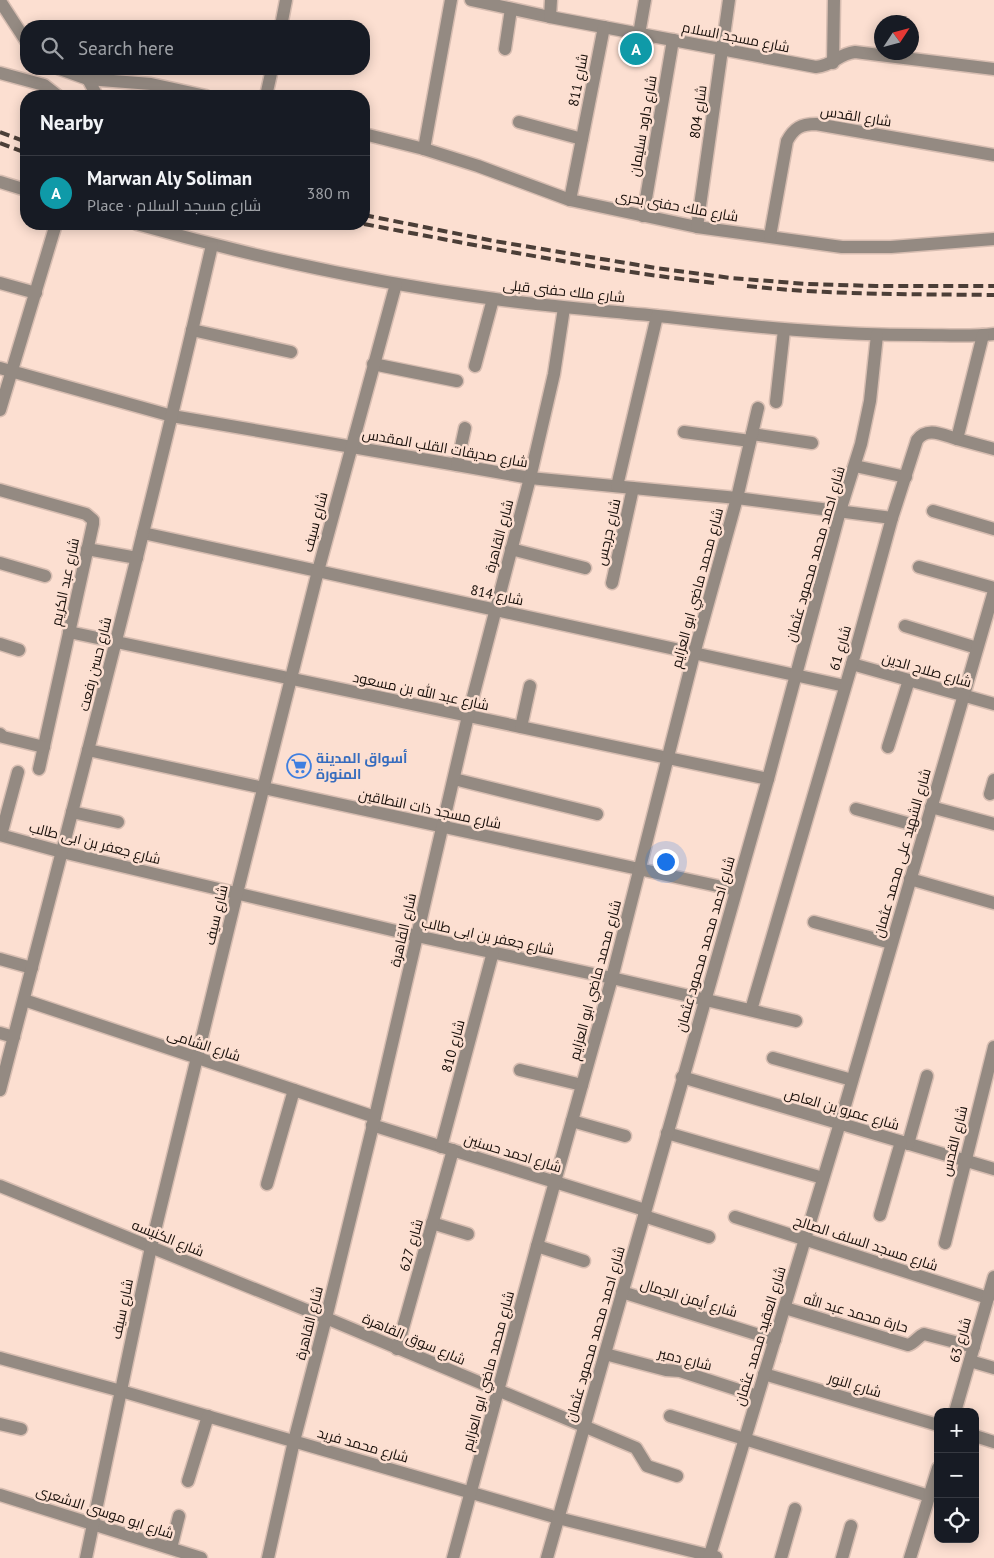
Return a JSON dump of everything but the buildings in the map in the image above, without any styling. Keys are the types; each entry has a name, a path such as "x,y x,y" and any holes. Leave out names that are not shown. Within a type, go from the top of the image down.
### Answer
{"street":[{"path":"282,20 286,0"},
{"path":"424,149 451,0"},
{"name":"شارع مسجد السلام","path":"471,0 550,17 816,67 826,66 840,55 855,52 994,69"},
{"path":"550,17 551,0"},
{"path":"640,34 645,0"},
{"name":"شارع 804","path":"697,227 728,0"},
{"path":"833,62 834,0"},
{"path":"0,1 20,32"},
{"path":"504,49 511,9"},
{"name":"شارع 811","path":"570,200 604,27"},
{"name":"شارع داود سليمان","path":"643,216 674,40"},
{"path":"0,73 44,85 50,90"},
{"path":"77,75 88,79 151,84 178,90"},
{"path":"267,90 271,75"},
{"path":"88,79 94,90"},
{"path":"519,122 582,139"},
{"name":"شارع القدس","path":"770,236 787,141 791,133 798,127 806,124 816,124 994,154"},
{"name":"شارع ملك حفنى بحرى","path":"370,136 424,149 478,166 570,200 697,227 842,247 891,247 994,239"},
{"path":"0,182 20,188"},
{"path":"0,410 6,370 36,293 54,230"},
{"name":"شارع ملك حفنى قبلى","path":"158,230 212,245 396,284 564,308 784,330 876,335 989,335"},
{"name":"شارع حسن رفعت","path":"0,1090 116,642 212,245"},
{"path":"0,283 36,293"},
{"name":"شارع سيف","path":"86,1558 151,1247 237,893 290,678 396,284"},
{"path":"475,366 493,299"},
{"name":"شارع القاهرة","path":"268,1558 294,1441 326,1318 468,716 530,478 554,374 564,308"},
{"path":"617,486 657,316"},
{"path":"192,330 291,352"},
{"path":"776,402 784,330"},
{"name":"شارع احمد محمد محمود عثمان","path":"547,1558 768,778 840,511 855,466 870,401 876,335"},
{"path":"957,439 989,335"},
{"path":"373,364 457,381"},
{"name":"شارع صديقات القلب المقدس","path":"6,370 172,416 458,466 530,478 737,498 892,518"},
{"name":"شارع محمد ماضي ابو العزايم","path":"454,1558 537,1246 612,978 694,654 737,498 758,408"},
{"path":"458,466 465,428"},
{"name":"شارع 61","path":"751,1010 852,664 892,518 917,440 920,436 931,431 994,449"},
{"path":"684,432 812,443"},
{"path":"855,466 906,477"},
{"name":"شارع جرجس","path":"612,583 633,488"},
{"name":"شارع عبد الكريم","path":"0,490 91,517 93,524 39,769"},
{"path":"933,511 994,529"},
{"name":"شارع 814","path":"143,533 845,686"},
{"path":"87,548 137,558"},
{"path":"511,549 585,568"},
{"path":"0,563 45,576"},
{"path":"919,567 994,589"},
{"name":"شارع الشهيد على محمد عثمان","path":"840,1123 978,648 988,631 994,589"},
{"path":"905,626 978,648"},
{"name":"شارع عبد الله بن مسعود","path":"69,632 768,778"},
{"path":"0,644 19,650"},
{"name":"شارع صلاح الدين","path":"852,664 994,704"},
{"path":"888,747 909,680"},
{"path":"521,727 530,686"},
{"path":"0,734 3,737 44,746"},
{"name":"شارع مسجد ذات النطاقين","path":"88,750 736,890"},
{"path":"1,835 18,772"},
{"path":"454,779 597,814"},
{"path":"990,794 994,780"},
{"path":"931,807 994,824"},
{"path":"856,809 925,828"},
{"path":"72,812 118,822"},
{"name":"شارع جعفر بن ابى طالب","path":"1,835 62,852 417,936 612,978 796,1021"},
{"path":"910,879 994,903"},
{"path":"814,922 891,943"},
{"name":"شارع 810","path":"447,1148 493,952"},
{"path":"0,959 32,968"},
{"name":"شارع الشامى","path":"24,1000 294,1090 373,1121"},
{"path":"0,1033 14,1037"},
{"name":"شارع القدس","path":"945,1243 964,1160 994,1048"},
{"path":"773,1058 852,1080"},
{"path":"520,1070 582,1085"},
{"path":"880,1215 927,1076"},
{"name":"شارع عمرو بن العاص","path":"682,1077 994,1169"},
{"path":"267,1184 294,1090"},
{"name":"شارع احمد حسنين","path":"373,1121 447,1148 556,1182 709,1237"},
{"path":"572,1121 625,1136"},
{"name":"شارع العقيد محمد عثمان","path":"712,1557 757,1396 840,1123"},
{"path":"667,1133 823,1178"},
{"name":"شارع 627","path":"397,1348 432,1224 447,1148"},
{"name":"شارع الكنيسه","path":"0,1186 326,1318"},
{"name":"شارع مسجد السلف الصالح","path":"735,1217 988,1298"},
{"path":"432,1224 468,1234"},
{"path":"537,1246 584,1261"},
{"name":"شارع 63","path":"956,1408 994,1277"},
{"name":"شارع أيمن الجمال","path":"622,1292 775,1340"},
{"name":"حارة محمد عبد الله","path":"785,1308 908,1345 913,1344 919,1336 924,1334 974,1347"},
{"name":"شارع سوق القاهرة","path":"326,1318 636,1448 647,1466 677,1476"},
{"name":"شارع دمير","path":"605,1354 666,1370 680,1371 757,1396"},
{"name":"شارع محمد فريد","path":"0,1358 121,1391 558,1518 712,1557"},
{"path":"970,1361 994,1368"},
{"name":"شارع النور","path":"764,1374 934,1424"},
{"path":"188,1481 208,1416"},
{"path":"670,1416 929,1496"},
{"path":"0,1424 21,1429"},
{"path":"979,1437 994,1442"},
{"path":"910,1558 934,1480"},
{"name":"شارع ابو موسى الاشعرى","path":"0,1495 201,1558"},
{"path":"781,1558 795,1509"},
{"path":"171,1548 179,1516"},
{"path":"842,1558 852,1526"}],"railway":[{"path":"0,132 20,140"},
{"path":"0,143 20,151"},
{"path":"370,216 494,241 656,268 731,278 807,284 994,286"},
{"path":"370,225 583,264 715,283"},
{"path":"747,286 839,293 994,295"}],"place":[{"name":"Marwan Aly Soliman","path":"636,49"},
{"name":"أسواق المدينة المنورة","path":"299,766"}]}
